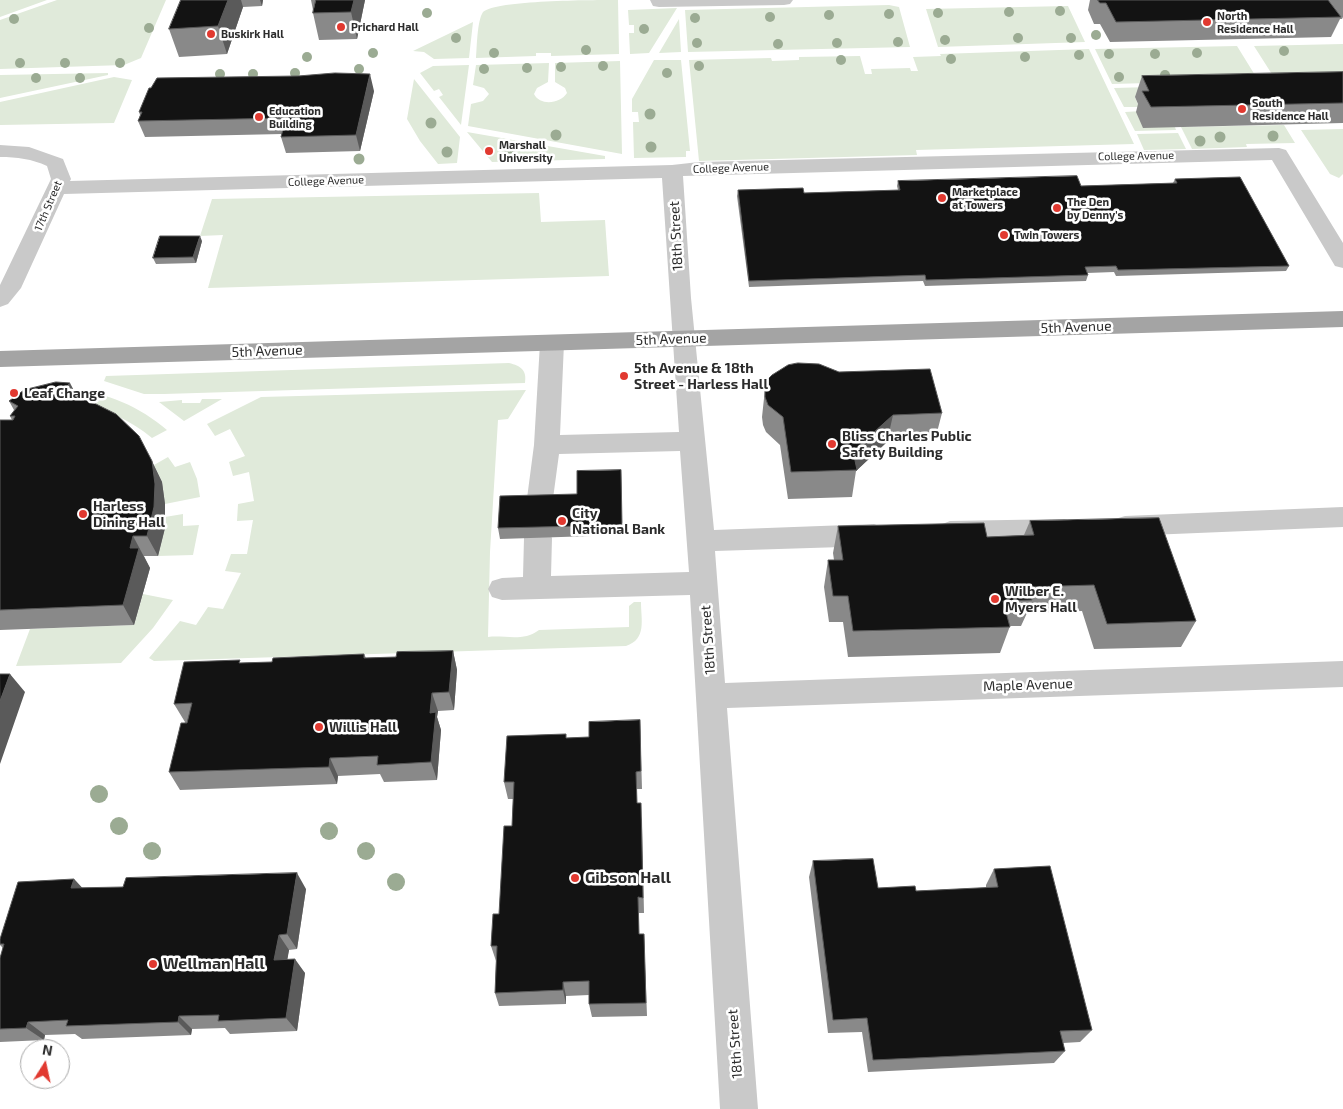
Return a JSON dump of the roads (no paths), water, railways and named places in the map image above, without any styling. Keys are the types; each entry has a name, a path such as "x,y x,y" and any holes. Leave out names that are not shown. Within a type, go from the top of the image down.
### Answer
{"main road":[{"name":"5th Avenue","path":"0,359 1343,319"}],"street":[{"path":"659,1 784,0"},
{"name":"17th Street","path":"0,151 31,153 45,157 56,163 61,178 10,288 0,299"},
{"name":"College Avenue","path":"58,188 672,171 719,167 1279,154 1343,261"},
{"name":"18th Street","path":"672,171 701,541 739,1109"},
{"path":"539,506 547,445 552,343"},
{"path":"547,445 693,441"},
{"path":"701,541 1093,528 1343,517"},
{"path":"537,588 538,538"},
{"path":"502,589 704,583"},
{"name":"Maple Avenue","path":"712,696 1343,674"}],"place":[{"name":"North Residence Hall","path":"1207,22"},
{"name":"Prichard Hall","path":"341,27"},
{"name":"Buskirk Hall","path":"211,34"},
{"name":"South Residence Hall","path":"1242,109"},
{"name":"Education Building","path":"259,117"},
{"name":"Marshall University","path":"489,151"},
{"name":"Marketplace at Towers","path":"942,198"},
{"name":"The Den by Denny's","path":"1057,208"},
{"name":"Twin Towers","path":"1004,235"},
{"name":"5th Avenue & 18th Street - Harless Hall","path":"624,376"},
{"name":"Leaf Change","path":"14,393"},
{"name":"Bliss Charles Public Safety Building","path":"832,444"},
{"name":"Harless Dining Hall","path":"83,514"},
{"name":"City National Bank","path":"562,521"},
{"name":"Wilber E. Myers Hall","path":"995,599"},
{"name":"Willis Hall","path":"319,727"},
{"name":"Gibson Hall","path":"575,878"},
{"name":"Wellman Hall","path":"153,964"}]}
